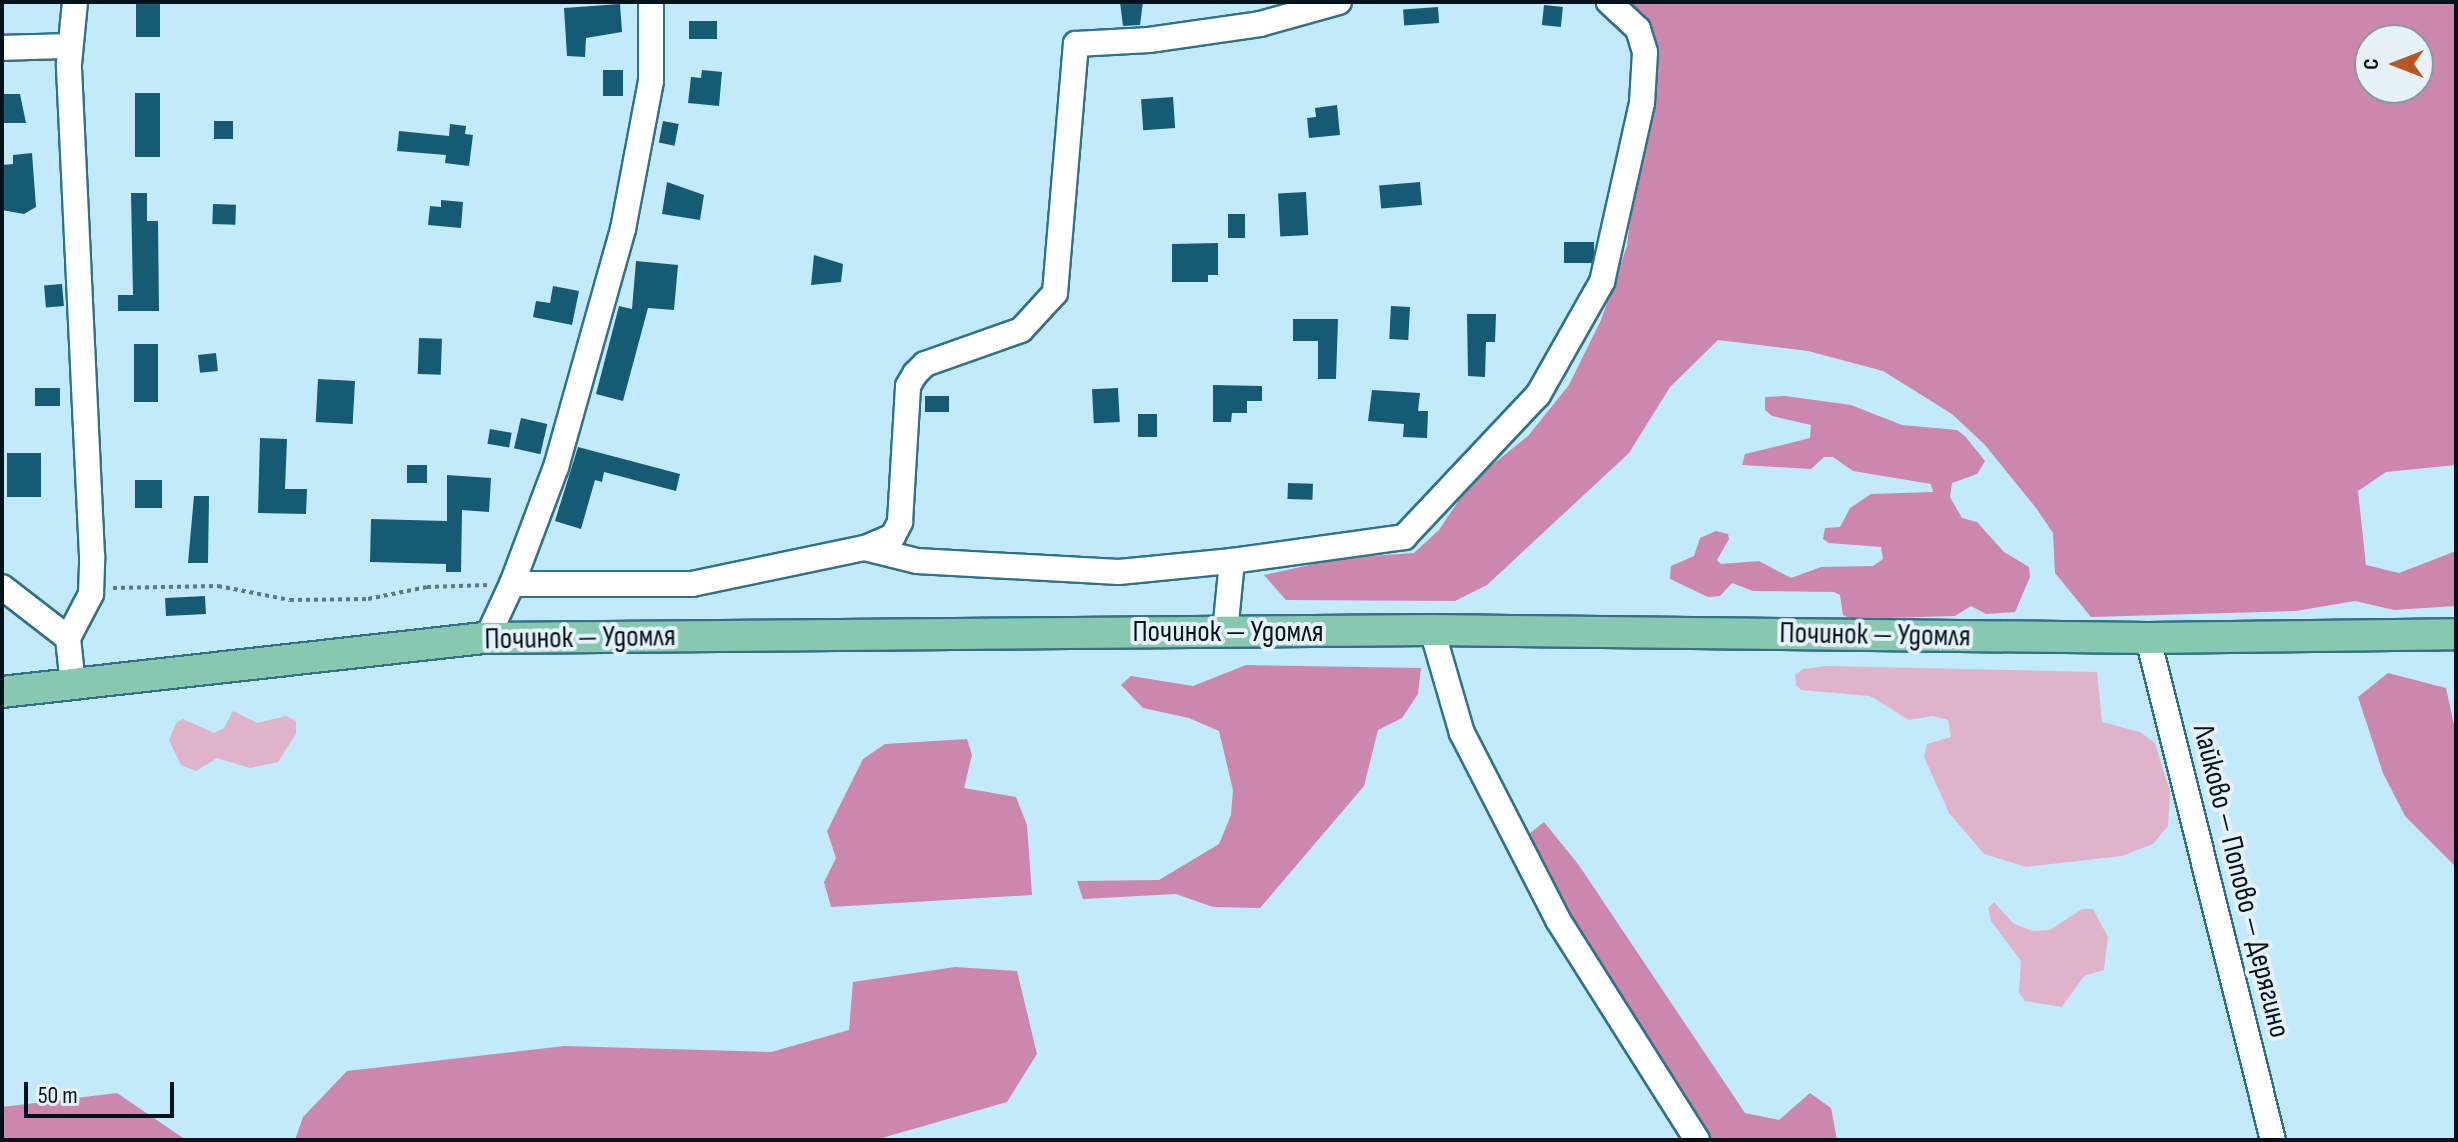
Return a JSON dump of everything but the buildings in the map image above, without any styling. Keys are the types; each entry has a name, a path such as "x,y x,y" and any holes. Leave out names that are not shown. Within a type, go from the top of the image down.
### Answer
{"main road":[{"name":"Починок — Удомля","path":"2,692 487,638 1432,630 2148,638 2456,634"}],"street":[{"path":"73,685 68,638 91,594 70,46 75,2"},
{"path":"487,638 512,584 556,467 623,229 649,93 651,2"},
{"path":"512,584 692,584 865,548 893,536 900,522 908,386 915,374 925,364 1021,330 1055,293 1076,44 1149,40 1260,24 1339,2"},
{"path":"865,548 917,561 1119,572 1232,561 1404,537 1538,395 1602,282 1642,103 1645,52 1638,29 1609,2"},
{"path":"2,48 70,46"},
{"path":"1225,632 1232,561"},
{"path":"2,587 68,638"},
{"path":"1432,630 1462,733 1558,920 1697,1140"},
{"name":"Лайково — Попово — Дерягино","path":"2148,638 2273,1140"}],"path":[{"path":"91,594 176,585 218,586 290,600 368,599 427,587 512,584"}],"shaded area":[{"path":"1630,2 2456,2 2456,465 2386,472 2358,491 2366,565 2399,573 2456,551 2456,606 2394,610 2355,601 2296,611 2091,617 2055,573 2053,533 2036,508 1985,445 1952,414 1883,371 1808,351 1718,340 1670,387 1629,453 1487,585 1455,601 1286,600 1264,575 1341,558 1414,553 1439,530 1471,482 1528,436 1569,385 1601,320 1627,246 1636,163 1654,110 1656,46"},
{"path":"1785,396 1851,405 1902,425 1957,430 1965,436 1985,461 1977,474 1952,483 1950,497 1962,518 1977,522 2004,552 2029,567 2030,577 2015,612 1986,614 1971,606 1955,616 1851,619 1843,615 1840,595 1834,592 1753,591 1732,583 1720,596 1708,597 1670,579 1671,566 1694,556 1700,538 1716,531 1728,534 1729,539 1717,560 1721,564 1759,561 1791,578 1821,567 1873,566 1883,559 1881,547 1829,543 1823,539 1825,528 1840,527 1850,508 1871,494 1933,492 1931,484 1853,471 1833,457 1824,457 1811,469 1742,465 1745,454 1810,438 1811,425 1772,416 1765,410 1765,397"},
{"path":"1246,665 1421,668 1418,694 1402,718 1378,730 1364,786 1260,908 1213,907 1176,894 1083,899 1077,881 1159,880 1219,844 1231,815 1233,790 1219,731 1189,718 1143,708 1121,685 1131,676 1193,686"},
{"path":"1827,666 2097,672 2102,722 2140,732 2155,743 2170,792 2168,826 2153,844 2122,856 2026,867 1984,854 1949,813 1924,757 1927,744 1951,737 1948,720 1933,716 1909,720 1870,696 1801,690 1796,685 1795,675 1803,669"},
{"path":"2388,673 2446,688 2456,734 2456,867 2405,816 2383,773 2358,697"},
{"path":"233,711 257,723 286,716 296,721 296,734 278,762 250,768 217,758 196,771 181,765 169,740 176,723 183,719 214,733 224,728"},
{"path":"967,739 972,755 964,788 1016,797 1027,825 1032,895 831,907 824,882 836,858 827,831 863,759 885,744"},
{"path":"1544,822 1578,864 1745,1113 1779,1120 1810,1093 1831,1108 1837,1140 1706,1140 1524,838"},
{"path":"1994,902 2014,924 2033,931 2050,930 2082,909 2093,909 2108,937 2104,970 2084,976 2062,1007 2025,1001 2019,993 2021,961 1991,921 1988,908"},
{"path":"955,967 1017,971 1037,1054 1007,1102 875,1140 295,1140 303,1117 347,1071 564,1046 771,1052 849,1030 853,982"},
{"path":"117,1093 186,1140 2,1140 2,1107"}]}
